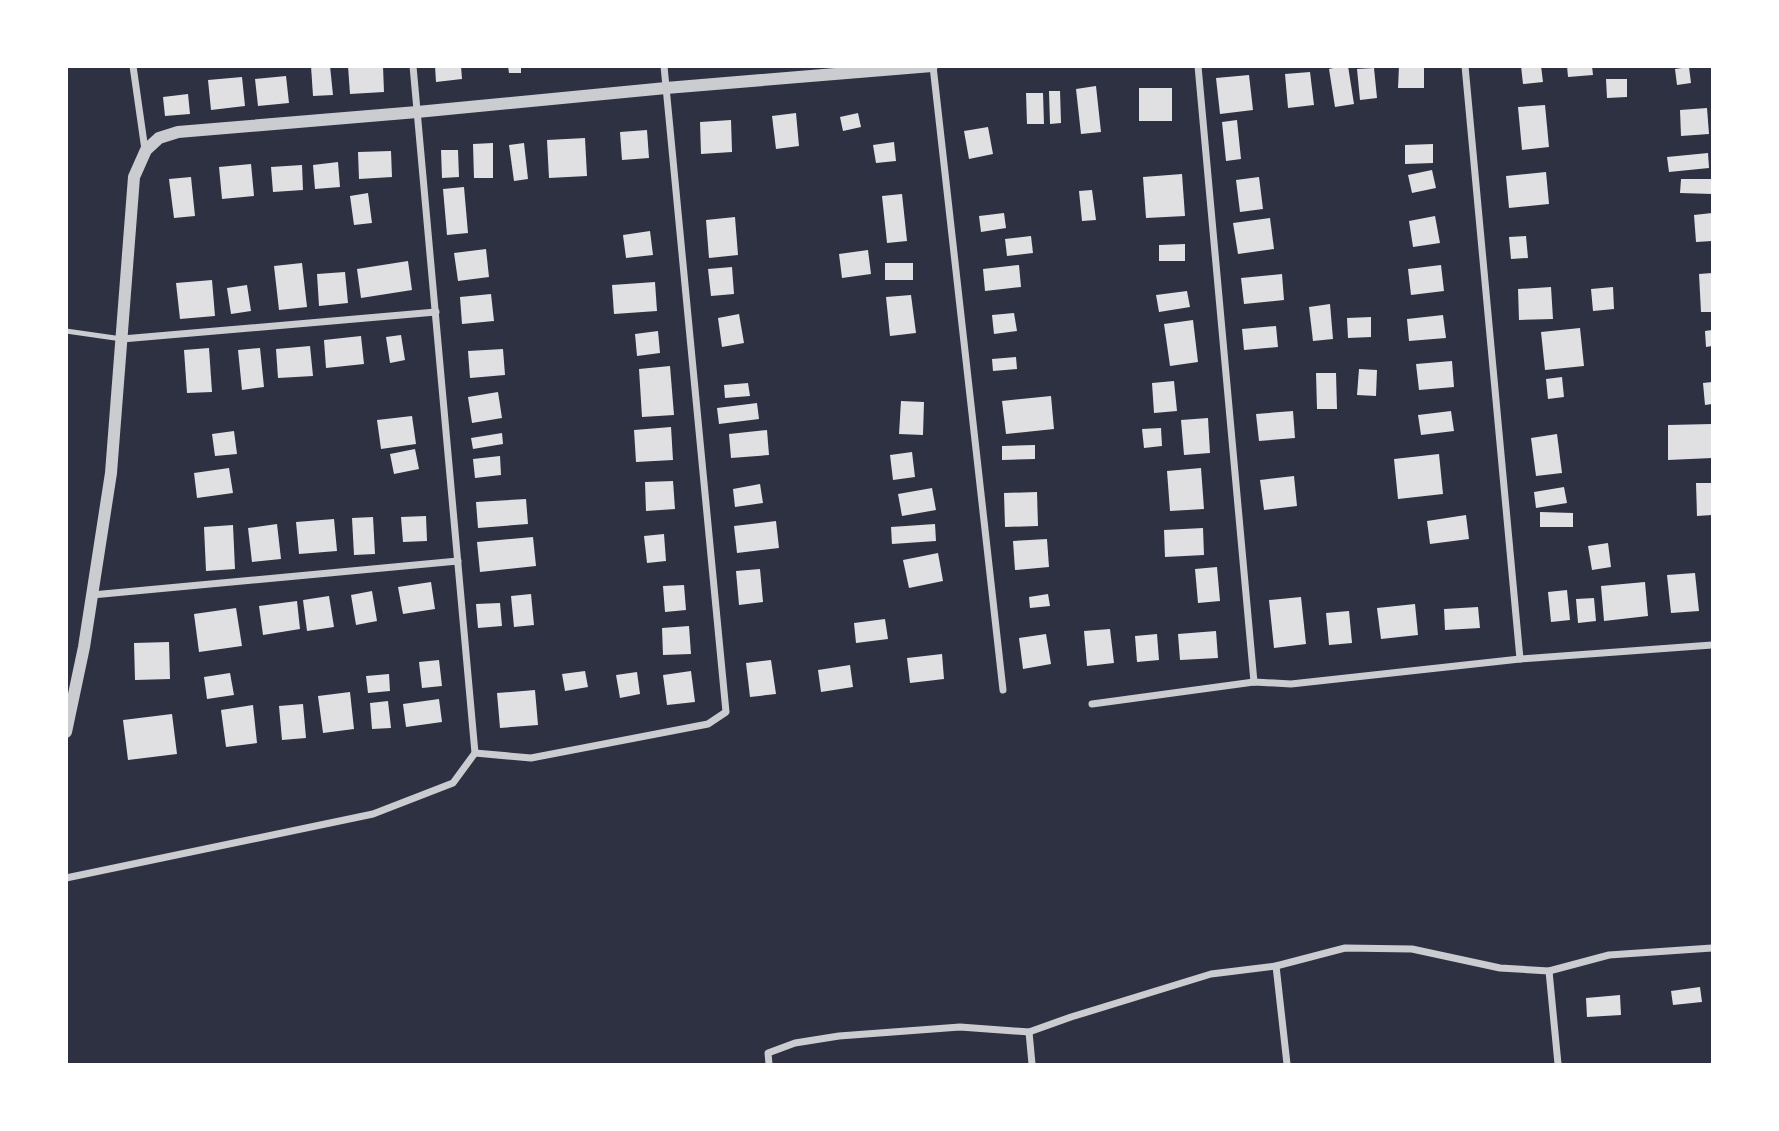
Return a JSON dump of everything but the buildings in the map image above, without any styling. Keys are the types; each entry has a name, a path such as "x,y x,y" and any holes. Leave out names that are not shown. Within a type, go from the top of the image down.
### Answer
{"street":[{"path":"134,66 145,150"},
{"path":"66,878 373,814 453,783 475,753 413,66"},
{"path":"475,753 531,758 708,724 726,712 664,66"},
{"path":"66,732 84,647 111,473 134,177 145,150 159,138 178,132 932,66 1003,690"},
{"path":"1198,66 1254,682"},
{"path":"1465,66 1520,659"},
{"path":"122,339 436,312"},
{"path":"92,595 458,561"},
{"path":"1092,704 1254,682 1291,684 1520,659 1713,645"},
{"path":"769,1065 768,1054 795,1043 839,1036 960,1027 1029,1032 1211,974 1276,966 1345,948 1412,949 1500,968 1549,971 1609,955 1713,948"},
{"path":"1276,966 1287,1065"},
{"path":"1549,971 1558,1065"},
{"path":"1029,1032 1032,1065"}],"lane":[{"path":"69,331 122,339"}]}
